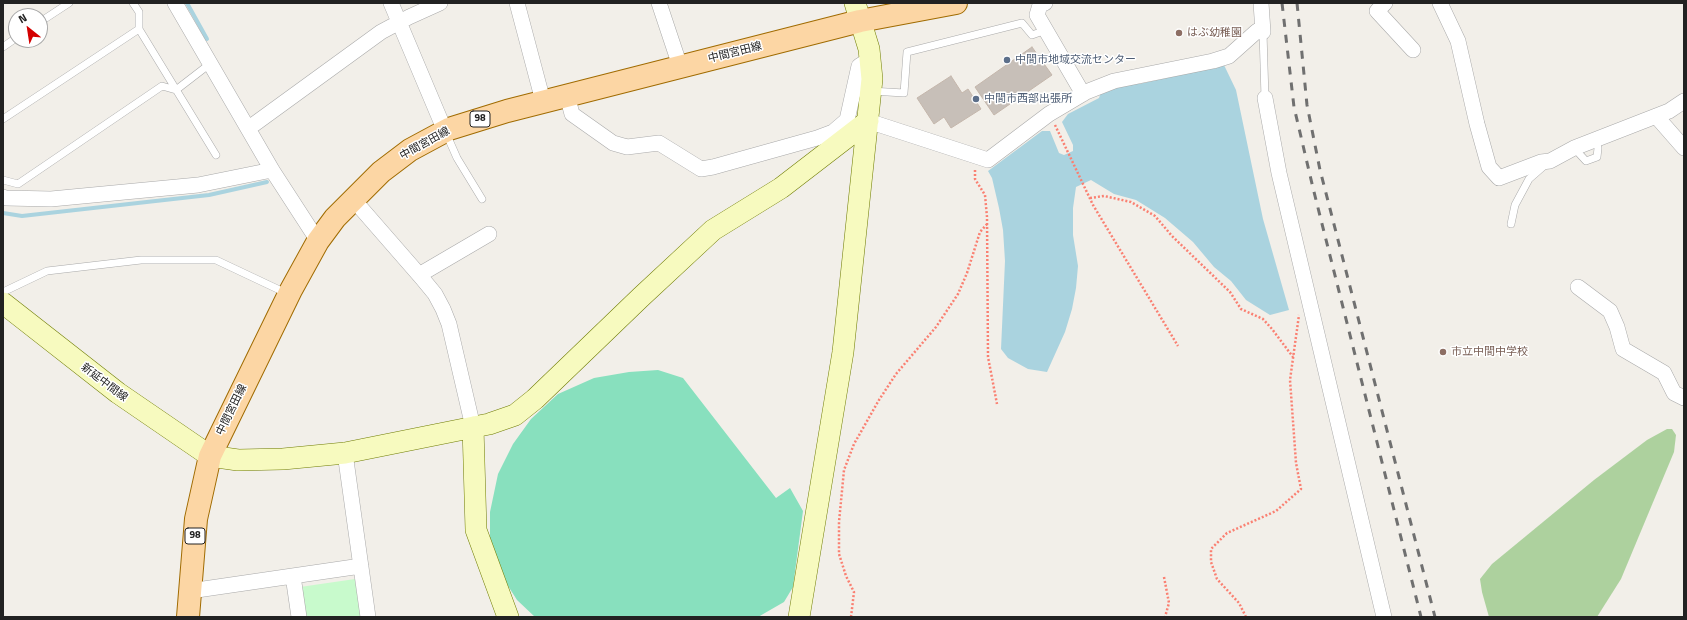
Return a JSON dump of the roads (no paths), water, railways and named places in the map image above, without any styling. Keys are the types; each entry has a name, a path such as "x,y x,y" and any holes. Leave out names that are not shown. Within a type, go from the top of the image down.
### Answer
{"main road":[{"name":"中間宮田線","path":"188,617 196,520 210,456 289,294 318,241 335,218 381,172 410,150 445,131 507,110 680,66 858,12 956,3"}],"street":[{"path":"175,3 249,128 272,170 318,241"},
{"path":"391,3 445,131"},
{"path":"249,128 381,32 440,3"},
{"path":"517,3 543,101"},
{"path":"659,3 680,66"},
{"path":"1045,3 1040,5 1037,15 1082,94"},
{"path":"868,121 988,160 1049,114 1082,94 1114,81 1212,61 1229,56 1257,31 1263,32 1261,3"},
{"path":"1385,3 1377,11 1413,50"},
{"path":"1440,3 1458,41 1477,124 1489,167 1499,178 1541,162 1550,161 1574,148 1668,111 1684,101"},
{"path":"799,617 843,352 871,91 872,79 869,50 858,12"},
{"path":"567,95 572,114 613,143 627,147 659,143 700,169 817,138 833,132 847,120 859,66 870,60"},
{"path":"1265,98 1279,173 1384,617"},
{"path":"1656,116 1684,148"},
{"path":"210,456 238,460 283,459 345,453 489,424 515,415 535,399 713,230 781,188 868,121"},
{"path":"3,197 51,199 198,185 272,170"},
{"path":"353,199 435,294 450,324 473,427 476,530 508,617"},
{"path":"419,274 489,234"},
{"path":"1578,287 1610,311 1617,327 1623,348 1664,373 1674,393 1684,398"},
{"name":"新延中間線","path":"3,303 118,393 210,456"},
{"path":"345,453 368,617"},
{"path":"190,591 361,566"},
{"path":"293,576 299,617"}],"lane":[{"path":"48,17 69,3"},
{"path":"133,3 139,12 139,29 216,155"},
{"path":"871,91 904,93 907,52 1022,22 1032,35 1046,30"},
{"path":"3,120 139,29"},
{"path":"1263,32 1265,98"},
{"path":"176,90 211,64"},
{"path":"3,180 18,184 162,86 176,90"},
{"path":"445,131 457,158 482,199"},
{"path":"1511,224 1515,205 1529,179 1550,161"},
{"path":"3,292 47,271 141,260 216,260 289,294"}],"water":[{"path":"1224,65 1236,90 1263,219 1289,310 1270,315 1246,300 1231,281 1214,267 1193,242 1165,218 1136,200 1114,194 1091,180 1076,187 1073,208 1073,235 1078,266 1076,288 1072,309 1065,332 1047,372 1028,369 1008,358 1001,349 1005,261 1003,230 992,178 988,171 1042,131 1050,131 1059,153 1064,155 1073,151 1073,145 1062,122 1068,114 1099,98 1101,92 1131,81 1139,84"}],"waterway":[{"path":"187,3 207,39"},
{"path":"3,213 22,216 209,195 267,182"}],"railway":[{"path":"1282,3 1294,107 1421,617"},
{"path":"1297,3 1307,105 1320,170 1435,617"}],"place":[{"name":"はぶ幼稚園","path":"1179,33"},
{"name":"中間市地域交流センター","path":"1007,60"},
{"name":"中間市西部出張所","path":"976,99"},
{"name":"市立中間中学校","path":"1443,352"}]}
